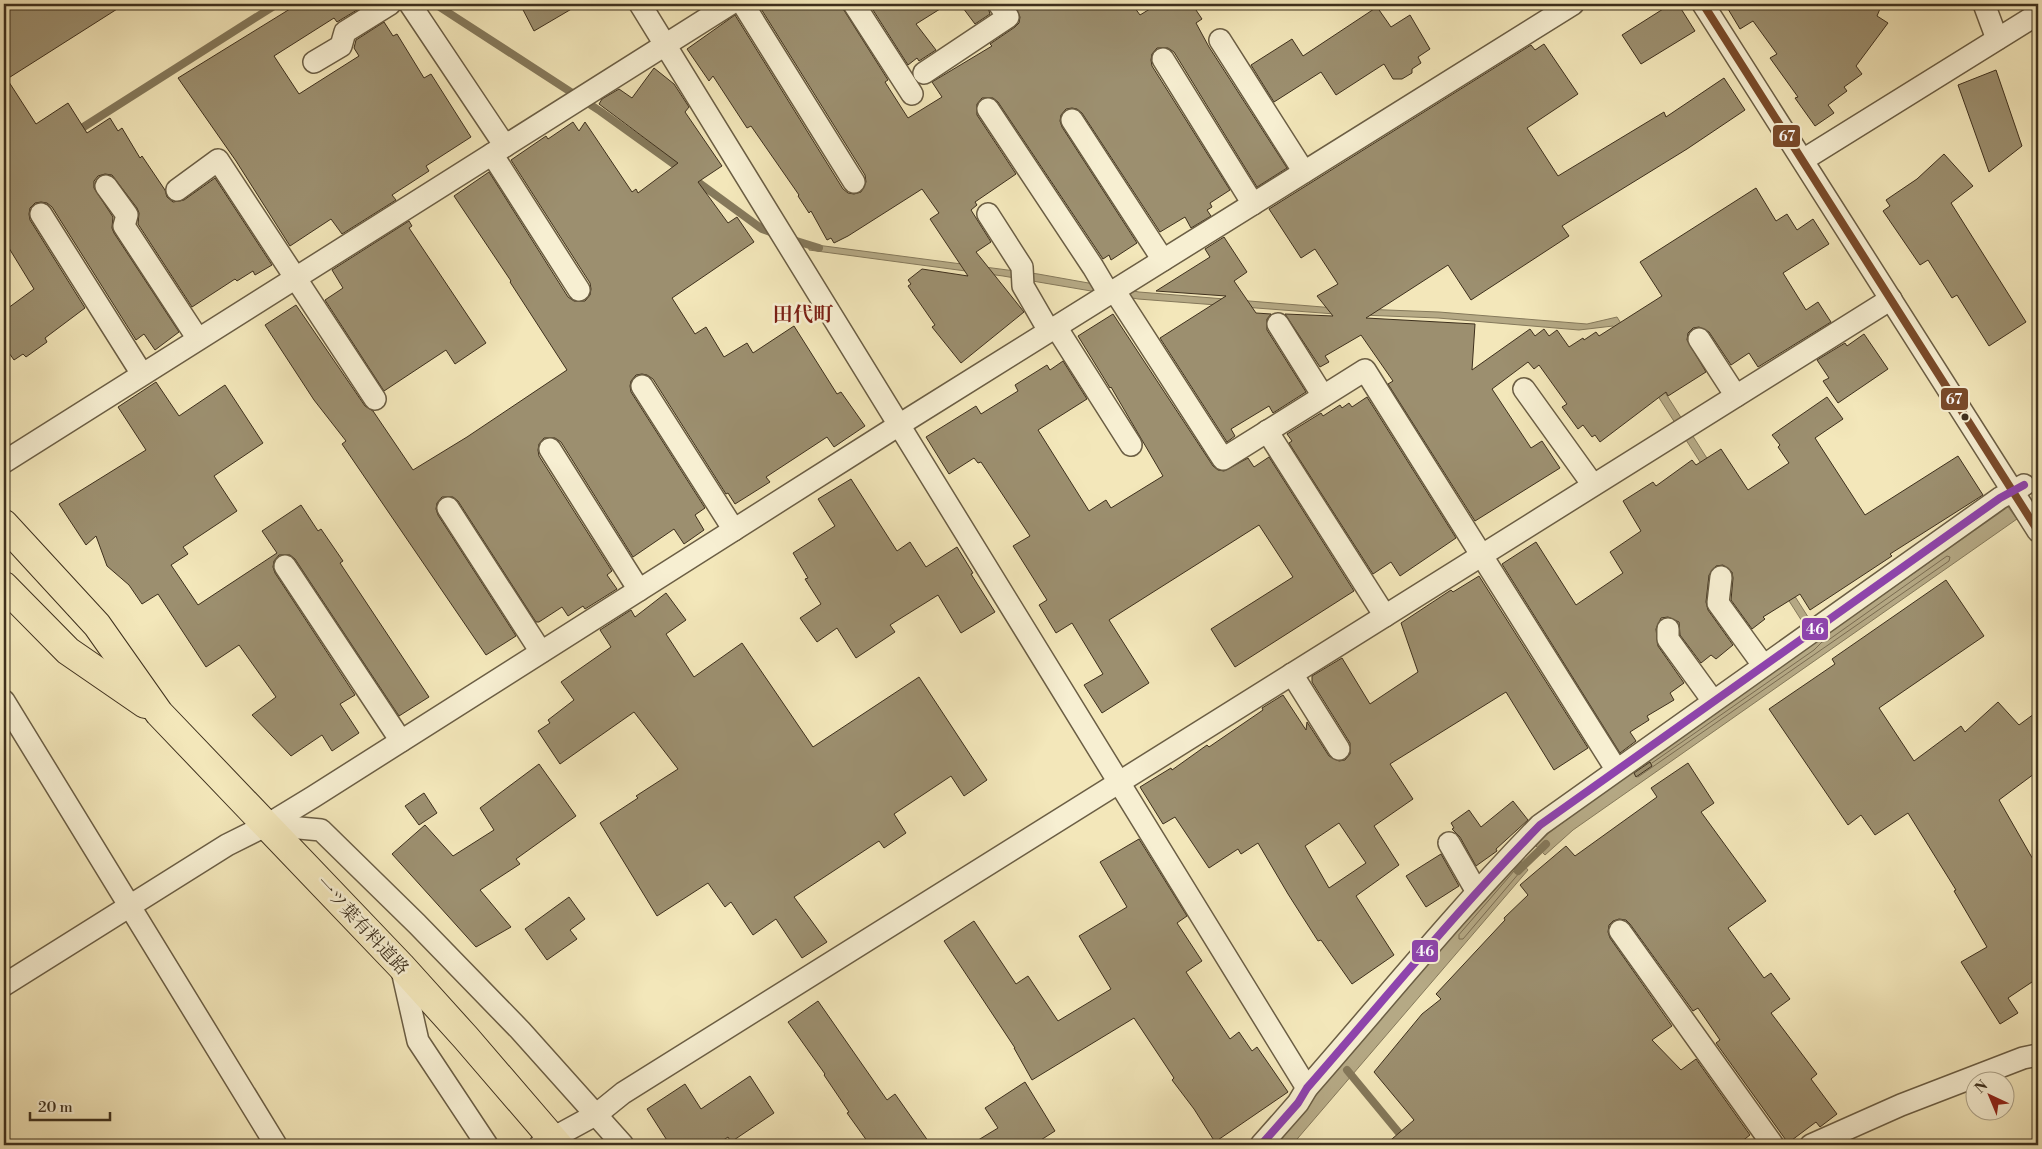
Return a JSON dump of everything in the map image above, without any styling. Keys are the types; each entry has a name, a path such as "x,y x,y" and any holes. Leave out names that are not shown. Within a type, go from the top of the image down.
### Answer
{"main road":[{"path":"4,524 97,625 159,713"},
{"path":"4,586 68,651 159,713"},
{"name":"一ツ葉有料道路","path":"159,713 401,966 466,1038 550,1143"}],"street":[{"path":"314,62 341,46 346,32 390,4"},
{"path":"410,4 579,290"},
{"path":"640,4 1307,1088"},
{"path":"4,462 730,4"},
{"path":"743,4 854,182"},
{"path":"854,4 912,94"},
{"path":"924,73 1008,17 999,4"},
{"path":"4,985 227,845 268,825 899,425 1573,4"},
{"path":"1702,4 1891,299 2017,490 2035,526"},
{"path":"1984,4 1997,39"},
{"path":"1803,160 2038,14"},
{"path":"1220,40 1304,172"},
{"path":"1163,59 1253,204"},
{"path":"988,109 1223,458 1365,370 1616,769"},
{"path":"1072,120 1163,260"},
{"path":"177,190 218,160 375,399"},
{"path":"106,186 127,215 124,226 198,339"},
{"path":"41,214 142,374"},
{"path":"988,214 1022,267 1023,286 1131,445"},
{"path":"550,1143 597,1114 623,1093 1891,299"},
{"path":"1278,324 1323,396"},
{"path":"1699,339 1736,396"},
{"path":"642,386 734,530"},
{"path":"1524,389 1593,485"},
{"path":"1267,431 1385,616"},
{"path":"550,449 639,590"},
{"path":"1261,1145 1298,1103 1307,1088 1488,878 1540,825 1763,665 2017,490"},
{"path":"448,508 541,652"},
{"path":"285,566 401,740"},
{"path":"1721,577 1718,603 1763,665"},
{"path":"1668,629 1668,639 1713,701"},
{"path":"1292,674 1339,749"},
{"path":"4,701 276,1145"},
{"path":"268,825 321,830 417,924 520,1030 623,1145"},
{"path":"1449,844 1477,892"},
{"path":"1620,931 1773,1145"},
{"path":"401,966 418,1041 487,1145"},
{"path":"1810,1145 1901,1105 2038,1054"}],"water":[{"path":"809,244 1038,274 1139,292 1335,308 1439,312 1587,324 1617,317 1810,620 1823,637 2008,507 2017,519 1573,830 1545,855 1534,844 1648,759 1817,641 1807,629 1613,326 1579,330 1438,318 1335,314 1138,299 1003,276 809,250"},
{"path":"1518,858 1528,870 1292,1145 1272,1145"}],"building":[{"path":"14,4 125,4 7,79 36,124 68,103 87,133 110,118 118,131 122,128 140,158 142,156 165,190 167,197 173,202 184,200 215,178 272,265 255,275 253,271 237,281 235,279 192,307 138,224 139,213 137,208 112,175 98,176 94,181 94,188 113,217 112,228 114,233 179,332 155,350 144,334 136,340 52,207 47,203 41,202 35,203 30,208 30,220 85,308 45,338 47,342 26,357 23,354 14,360 4,346 4,311 34,289 4,240 4,10"},
{"path":"298,4 367,4 337,22 334,18 274,56 299,94 359,56 354,48 356,40 384,22 393,36 397,34 424,78 431,74 471,137 426,166 429,171 392,195 396,200 342,234 331,219 290,246 236,161 178,78"},
{"path":"520,4 580,4 534,31"},
{"path":"758,4 840,4 888,80 885,82 908,118 942,97 932,82 992,46 990,44 1019,23 1020,17 1014,4 1132,4 1140,15 1158,4 1192,4 1202,19 1196,23 1209,47 1287,168 1257,187 1174,52 1168,48 1157,48 1152,54 1152,66 1230,190 1210,203 1212,207 1207,210 1211,216 1191,228 1185,217 1160,232 1082,113 1077,109 1066,109 1061,115 1062,127 1137,243 1111,260 1109,255 1103,259 998,102 993,98 982,98 977,104 977,115 1016,174 975,202 977,205 971,210 991,242 976,252 1024,312 961,363 932,327 935,325 908,286 911,284 908,280 922,269 968,276 930,219 939,213 922,189 848,236 834,243 831,238 827,240 811,211 809,213 799,195 751,126 747,128 713,76 709,81 687,49 735,15 843,189 848,193 854,194 861,192 866,182 865,175"},
{"path":"882,4 948,4 916,24 936,50 919,61 917,58 908,65 873,10"},
{"path":"960,4 987,4 990,14 975,24"},
{"path":"1671,4 1678,4 1695,31 1641,64 1622,35"},
{"path":"1725,4 1882,4 1877,16 1888,23 1856,66 1862,74 1844,87 1847,91 1828,105 1834,113 1815,126 1795,98 1798,97 1770,58 1777,54 1753,21 1740,29"},
{"path":"1377,7 1391,27 1410,15 1430,49 1418,57 1421,63 1412,69 1412,73 1402,79 1393,79 1384,64 1336,95 1321,72 1274,102 1251,65 1292,39 1303,56"},
{"path":"1544,44 1578,94 1527,128 1558,176 1664,112 1666,117 1724,78 1745,110 1687,149 1562,226 1569,236 1471,300 1448,265 1366,318 1475,324 1472,370 1530,329 1535,336 1544,329 1549,336 1557,330 1569,347 1596,332 1599,336 1662,296 1640,262 1756,188 1776,221 1787,214 1797,230 1813,219 1829,244 1783,273 1806,310 1818,302 1831,322 1758,367 1749,353 1731,365 1709,332 1699,327 1693,328 1688,333 1687,340 1706,372 1668,396 1666,392 1600,442 1595,435 1592,437 1583,425 1578,429 1562,407 1567,404 1539,365 1534,369 1528,362 1492,389 1531,448 1542,441 1560,468 1475,521 1388,384 1393,381 1361,335 1325,356 1329,362 1320,367 1285,314 1333,316 1317,296 1338,284 1315,249 1301,258 1269,209 1531,45 1535,50"},
{"path":"654,68 674,84 689,107 685,112 722,166 698,182 728,223 737,217 754,242 672,298 695,334 706,327 724,357 747,343 753,353 794,326 837,394 841,392 865,426 834,447 827,437 766,477 770,482 735,504 728,493 726,494 653,379 647,375 636,375 631,381 631,392 705,508 695,515 704,530 684,544 674,529 633,557 561,442 555,438 544,438 539,444 539,456 612,571 607,575 617,589 585,609 583,606 568,616 562,607 536,622 458,501 453,497 442,497 437,503 438,515 516,636 486,655 342,444 346,441 314,400 265,325 296,305 365,406 373,411 413,470 467,437 567,370 511,281 454,196 489,172 568,297 574,301 585,301 590,295 590,283 511,160 546,136 548,139 573,122 579,131 585,122 632,192 636,189 638,193 678,163 599,104 602,99 619,89 632,98"},
{"path":"1996,70 2022,146 1989,172 1958,85"},
{"path":"1944,154 1973,186 1951,203 2026,322 1989,346 1957,295 1952,298 1928,260 1920,265 1883,211 1890,206 1886,200 1917,179"},
{"path":"409,221 412,226 409,228 486,343 455,364 446,350 384,391 325,300 343,288 332,270"},
{"path":"1224,237 1247,272 1234,281 1256,313 1271,314 1267,319 1267,330 1306,392 1273,413 1269,406 1231,429 1235,436 1227,442 1160,338 1226,296 1156,291 1210,257 1205,249"},
{"path":"1113,314 1213,466 1218,470 1224,471 1248,458 1254,467 1269,457 1354,591 1235,667 1211,629 1293,577 1259,525 1109,620 1149,683 1102,713 1084,685 1103,674 1072,623 1056,633 1039,605 1047,600 1013,546 1030,536 981,462 978,463 974,458 949,474 926,437 976,406 981,414 1018,391 1015,385 1047,365 1050,370 1063,361 1087,399 1038,430 1089,511 1106,500 1111,508 1163,476 1111,387 1078,336"},
{"path":"1864,334 1888,369 1838,403 1823,381 1829,378 1817,360 1845,343 1847,346"},
{"path":"156,382 179,416 225,385 263,443 214,476 237,511 183,547 188,554 171,565 198,605 277,553 262,531 301,505 318,531 321,529 343,561 340,563 429,697 399,716 295,559 290,555 279,555 274,561 275,573 355,695 340,704 359,733 332,751 322,735 291,756 252,715 276,697 239,645 206,667 158,594 142,604 129,585 107,566 96,536 86,545 59,504 146,450 118,407"},
{"path":"1367,397 1456,538 1400,576 1391,562 1373,574 1289,443 1292,441 1287,434 1321,413 1323,416 1340,405 1342,408 1349,403 1352,407"},
{"path":"1827,397 1843,419 1815,438 1865,515 1958,456 1983,495 1890,554 1892,556 1810,610 1800,594 1763,617 1765,619 1752,629 1731,600 1732,572 1723,565 1716,566 1709,575 1706,602 1708,610 1733,645 1716,659 1711,655 1701,663 1680,635 1679,622 1668,617 1661,618 1656,629 1658,646 1684,683 1670,693 1674,700 1647,716 1649,720 1630,732 1636,741 1620,753 1502,564 1536,542 1576,605 1623,573 1610,552 1641,531 1623,501 1653,482 1656,486 1692,460 1696,465 1721,449 1748,490 1789,463 1778,447 1780,445 1772,435"},
{"path":"851,479 897,551 910,542 926,567 957,547 973,573 971,574 995,612 961,633 938,595 890,625 895,632 856,658 837,628 817,642 800,618 821,604 805,579 808,578 793,553 835,526 818,499"},
{"path":"1479,576 1588,748 1554,770 1506,692 1390,764 1413,799 1374,826 1399,865 1356,896 1394,955 1352,984 1321,940 1318,941 1258,843 1241,854 1238,849 1209,868 1175,817 1163,824 1140,787 1171,768 1172,770 1207,745 1209,747 1283,695 1306,730 1307,722 1329,756 1339,761 1345,760 1350,754 1350,743 1312,682 1312,676 1342,658 1370,704 1418,672 1401,623 1451,590 1453,592","holes":["1339,823 1366,863 1329,888 1305,846"]},
{"path":"1946,580 1984,636 1879,708 1914,761 1961,726 1965,732 1998,702 2019,725 2038,711 2038,771 1999,800 2038,868 2038,978 2008,998 2018,1013 2000,1024 1961,962 1987,947 1954,891 1956,890 1908,813 1875,835 1861,815 1848,825 1769,709 1835,664 1832,659"},
{"path":"666,593 686,620 666,634 694,677 742,643 813,747 919,677 987,780 964,796 951,776 894,814 906,833 884,848 879,841 794,897 827,942 802,958 776,919 753,935 731,902 725,907 708,883 657,916 600,823 638,798 636,796 678,769 634,712 560,764 538,731 550,723 548,720 574,700 561,682 611,647 600,630 631,610 635,617"},
{"path":"1650,762 1652,766 1636,777 1634,773"},
{"path":"1688,763 1714,803 1701,812 1766,901 1728,928 1764,978 1771,973 1790,999 1771,1013 1817,1074 1811,1079 1837,1114 1820,1127 1816,1122 1788,1143 1716,1043 1720,1040 1698,1008 1693,1011 1630,924 1626,920 1619,919 1609,925 1608,932 1610,938 1672,1026 1652,1040 1681,1070 1696,1059 1750,1135 1737,1145 1385,1145 1414,1120 1374,1072 1422,1014 1441,999 1436,994 1505,920 1504,918 1528,895 1520,885 1566,846 1575,856 1657,797 1651,788"},
{"path":"539,764 576,816 516,859 520,864 480,890 511,927 476,947 392,854 425,825 453,856 494,830 480,808"},
{"path":"424,793 437,813 419,825 405,806"},
{"path":"1513,801 1528,820 1496,849 1497,851 1476,866 1460,837 1452,829 1454,828 1451,823 1469,810 1481,827"},
{"path":"1139,839 1187,916 1177,923 1202,961 1186,972 1230,1039 1239,1032 1252,1051 1257,1047 1288,1092 1215,1142 1194,1109 1172,1080 1174,1078 1134,1018 1032,1080 1015,1048 944,941 974,921 1016,984 1028,976 1058,1021 1111,989 1079,936 1127,907 1100,862"},
{"path":"1441,854 1459,886 1426,907 1406,876"},
{"path":"569,897 585,919 570,930 577,939 547,960 525,929"},
{"path":"818,1001 887,1100 895,1094 931,1145 870,1145 847,1113 849,1112 825,1074 788,1022"},
{"path":"750,1076 774,1113 731,1142 728,1137 716,1145 670,1145 647,1109 685,1084 701,1109"},
{"path":"1025,1082 1055,1131 1033,1145 970,1145 998,1128 985,1108"}],"waterway":[{"path":"74,133 277,4"},
{"path":"435,4 600,111 682,170"},
{"path":"691,177 762,229 776,234"},
{"path":"790,239 819,248"},
{"path":"1518,871 1546,844"},
{"path":"1347,1070 1409,1145"}],"transit line":[{"name":"67","path":"1703,4 2038,531"},
{"name":"46","path":"1261,1145 1298,1103 1307,1088 1422,955 1540,825 2000,498 2024,485"}],"district":[{"name":"田代町","path":"803,315"}]}
